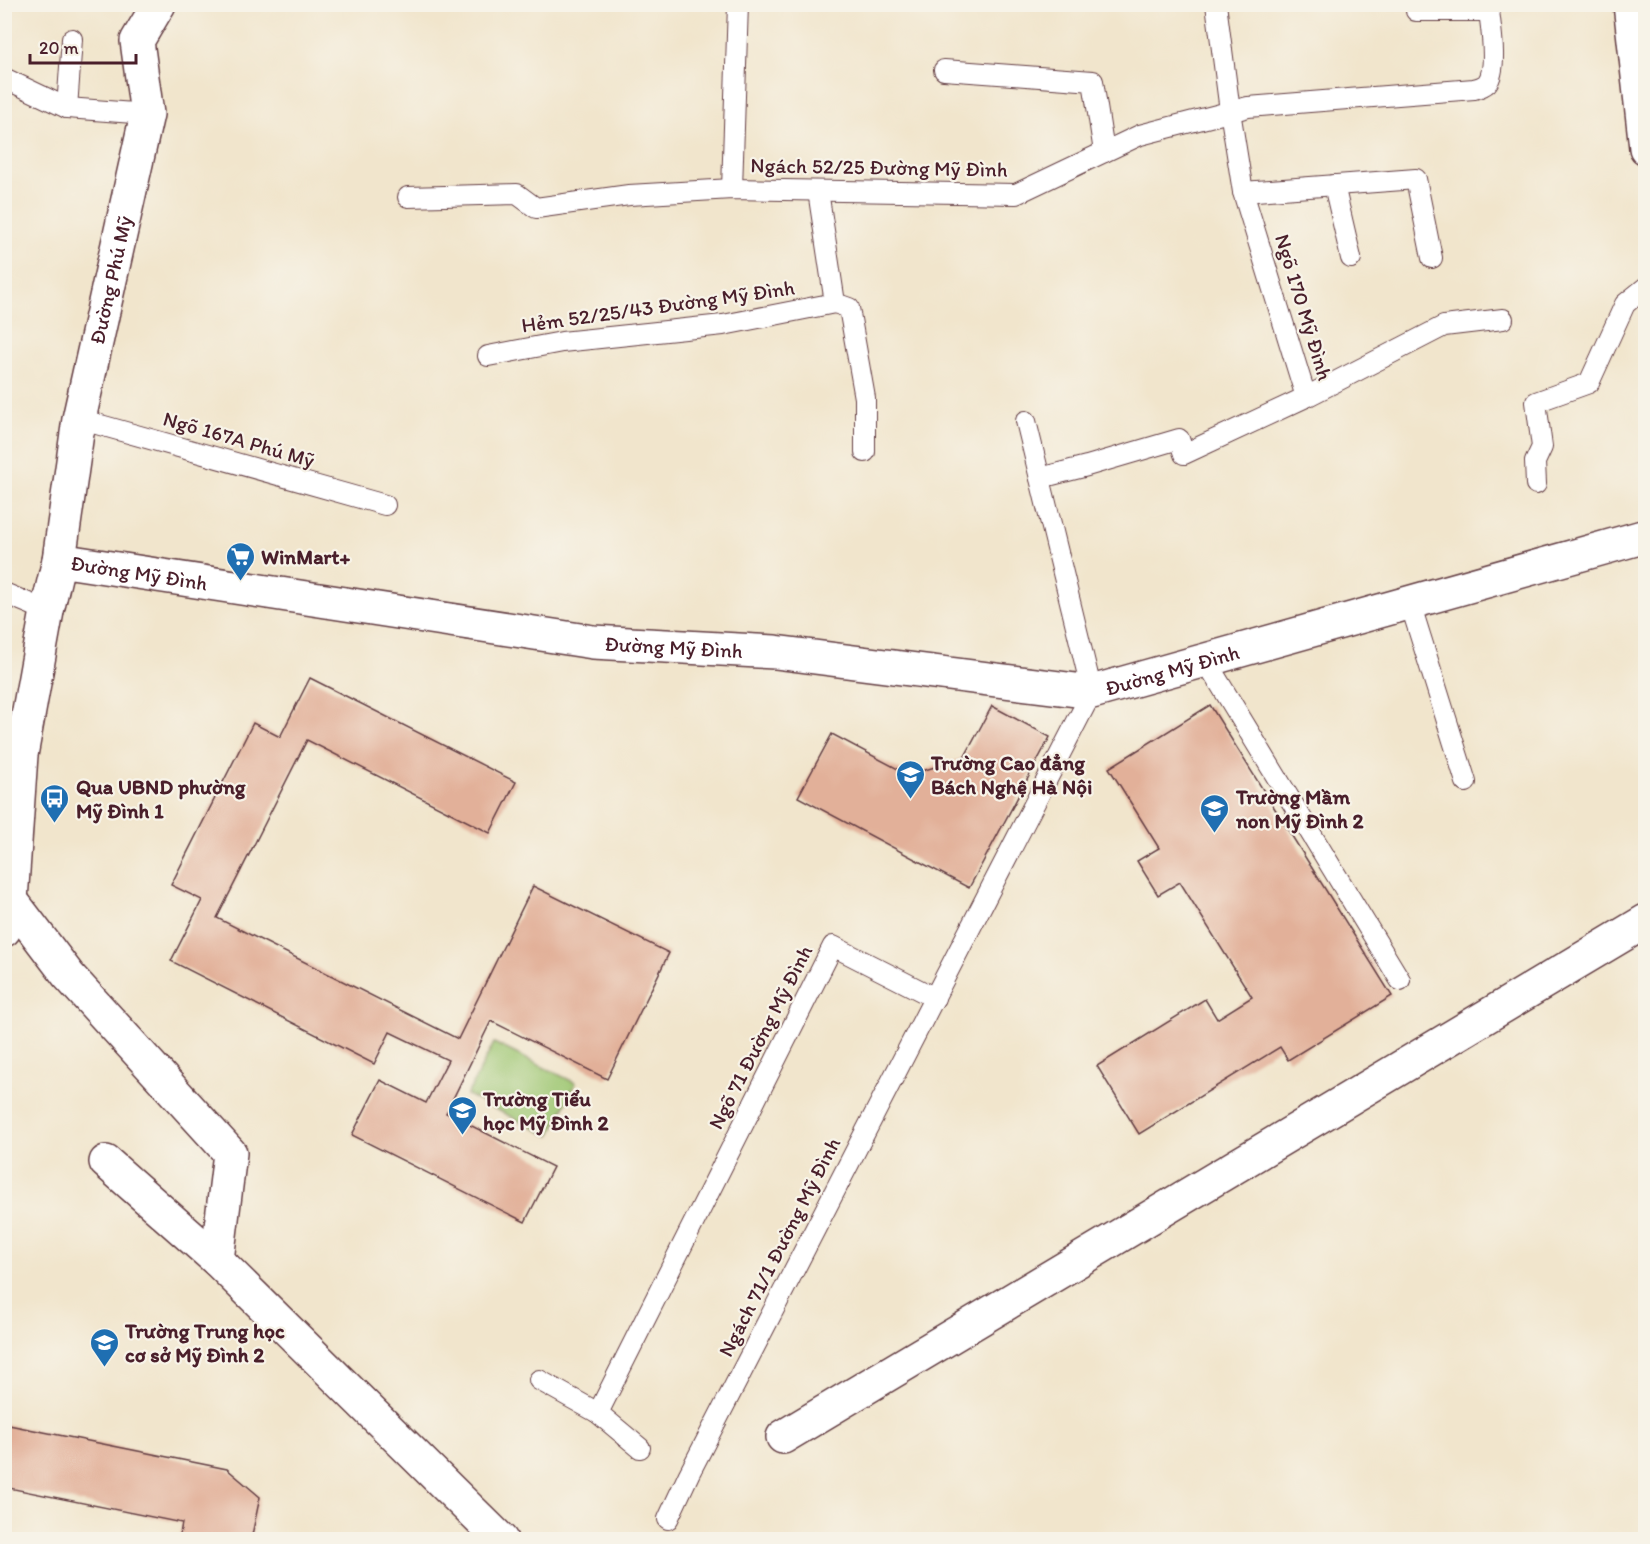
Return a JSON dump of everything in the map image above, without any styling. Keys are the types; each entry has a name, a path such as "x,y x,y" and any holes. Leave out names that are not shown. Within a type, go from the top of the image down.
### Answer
{"street":[{"name":"Đường Phú Mỹ","path":"59,560 79,419 147,114 137,41 159,4"},
{"path":"1630,4 1646,148"},
{"name":"Đường Mỹ Đình","path":"8,915 13,753 59,560 593,642 775,652 1092,692 1646,536"},
{"path":"8,915 68,975 230,1153 217,1260"},
{"path":"783,1437 1646,921"},
{"path":"106,1162 217,1260 501,1539"}],"lane":[{"name":"Ngách 52/25 Đường Mỹ Đình","path":"738,4 732,189 1016,194 1140,135 1230,111 1248,107 1474,89 1486,85 1492,74 1489,11 1416,11"},
{"path":"1216,4 1230,111"},
{"path":"67,108 72,39"},
{"path":"944,70 1093,81 1104,152"},
{"path":"4,78 67,108 147,114"},
{"name":"Ngõ 170 Mỹ Đình","path":"1040,478 1179,439 1184,454 1306,397 1243,192 1230,111"},
{"path":"1243,192 1416,179 1431,258"},
{"path":"1334,185 1352,258"},
{"path":"408,197 518,194 536,208 629,195 732,189"},
{"path":"818,191 835,303 849,308 865,398 865,452"},
{"path":"1536,484 1535,462 1542,447 1536,402 1589,384 1625,304 1646,286"},
{"name":"Hẻm 52/25/43 Đường Mỹ Đình","path":"488,356 562,342 723,325 835,303"},
{"path":"1306,397 1444,326 1503,319"},
{"name":"Ngõ 167A Phú Mỹ","path":"79,419 385,505"},
{"path":"935,998 1092,692 1026,421"},
{"path":"4,593 46,611"},
{"path":"1410,603 1466,782"},
{"path":"1206,661 1400,980"},
{"name":"Ngõ 71 Đường Mỹ Đình","path":"598,1413 833,946 935,998"},
{"name":"Ngách 71/1 Đường Mỹ Đình","path":"668,1519 689,1474 935,998"},
{"path":"539,1380 598,1413 640,1448"}],"green space":[{"path":"494,1043 576,1083 550,1136 467,1095"}],"building":[{"path":"310,678 516,782 490,833 307,740 217,918 458,1039 533,886 669,953 607,1079 491,1021 446,1113 553,1167 525,1222 352,1135 380,1080 426,1103 448,1060 390,1032 374,1064 171,961 202,900 171,885 253,723 280,737"},
{"path":"1210,705 1392,996 1288,1060 1280,1047 1139,1134 1097,1066 1205,999 1217,1019 1252,997 1180,882 1158,895 1137,861 1159,848 1109,768"},
{"path":"992,706 1050,737 969,888 798,797 832,734 909,775 964,758"},
{"path":"4,1424 227,1469 260,1497 251,1540 179,1540 182,1523 4,1487"}],"place":[{"name":"WinMart+","path":"240,582"},
{"name":"Trường Cao đẳng Bách Nghệ Hà Nội","path":"910,800"},
{"name":"Qua UBND phường Mỹ Đình 1","path":"55,824"},
{"name":"Trường Mầm non Mỹ Đình 2","path":"1215,834"},
{"name":"Trường Tiểu học Mỹ Đình 2","path":"462,1136"},
{"name":"Trường Trung học cơ sở Mỹ Đình 2","path":"104,1368"}]}
